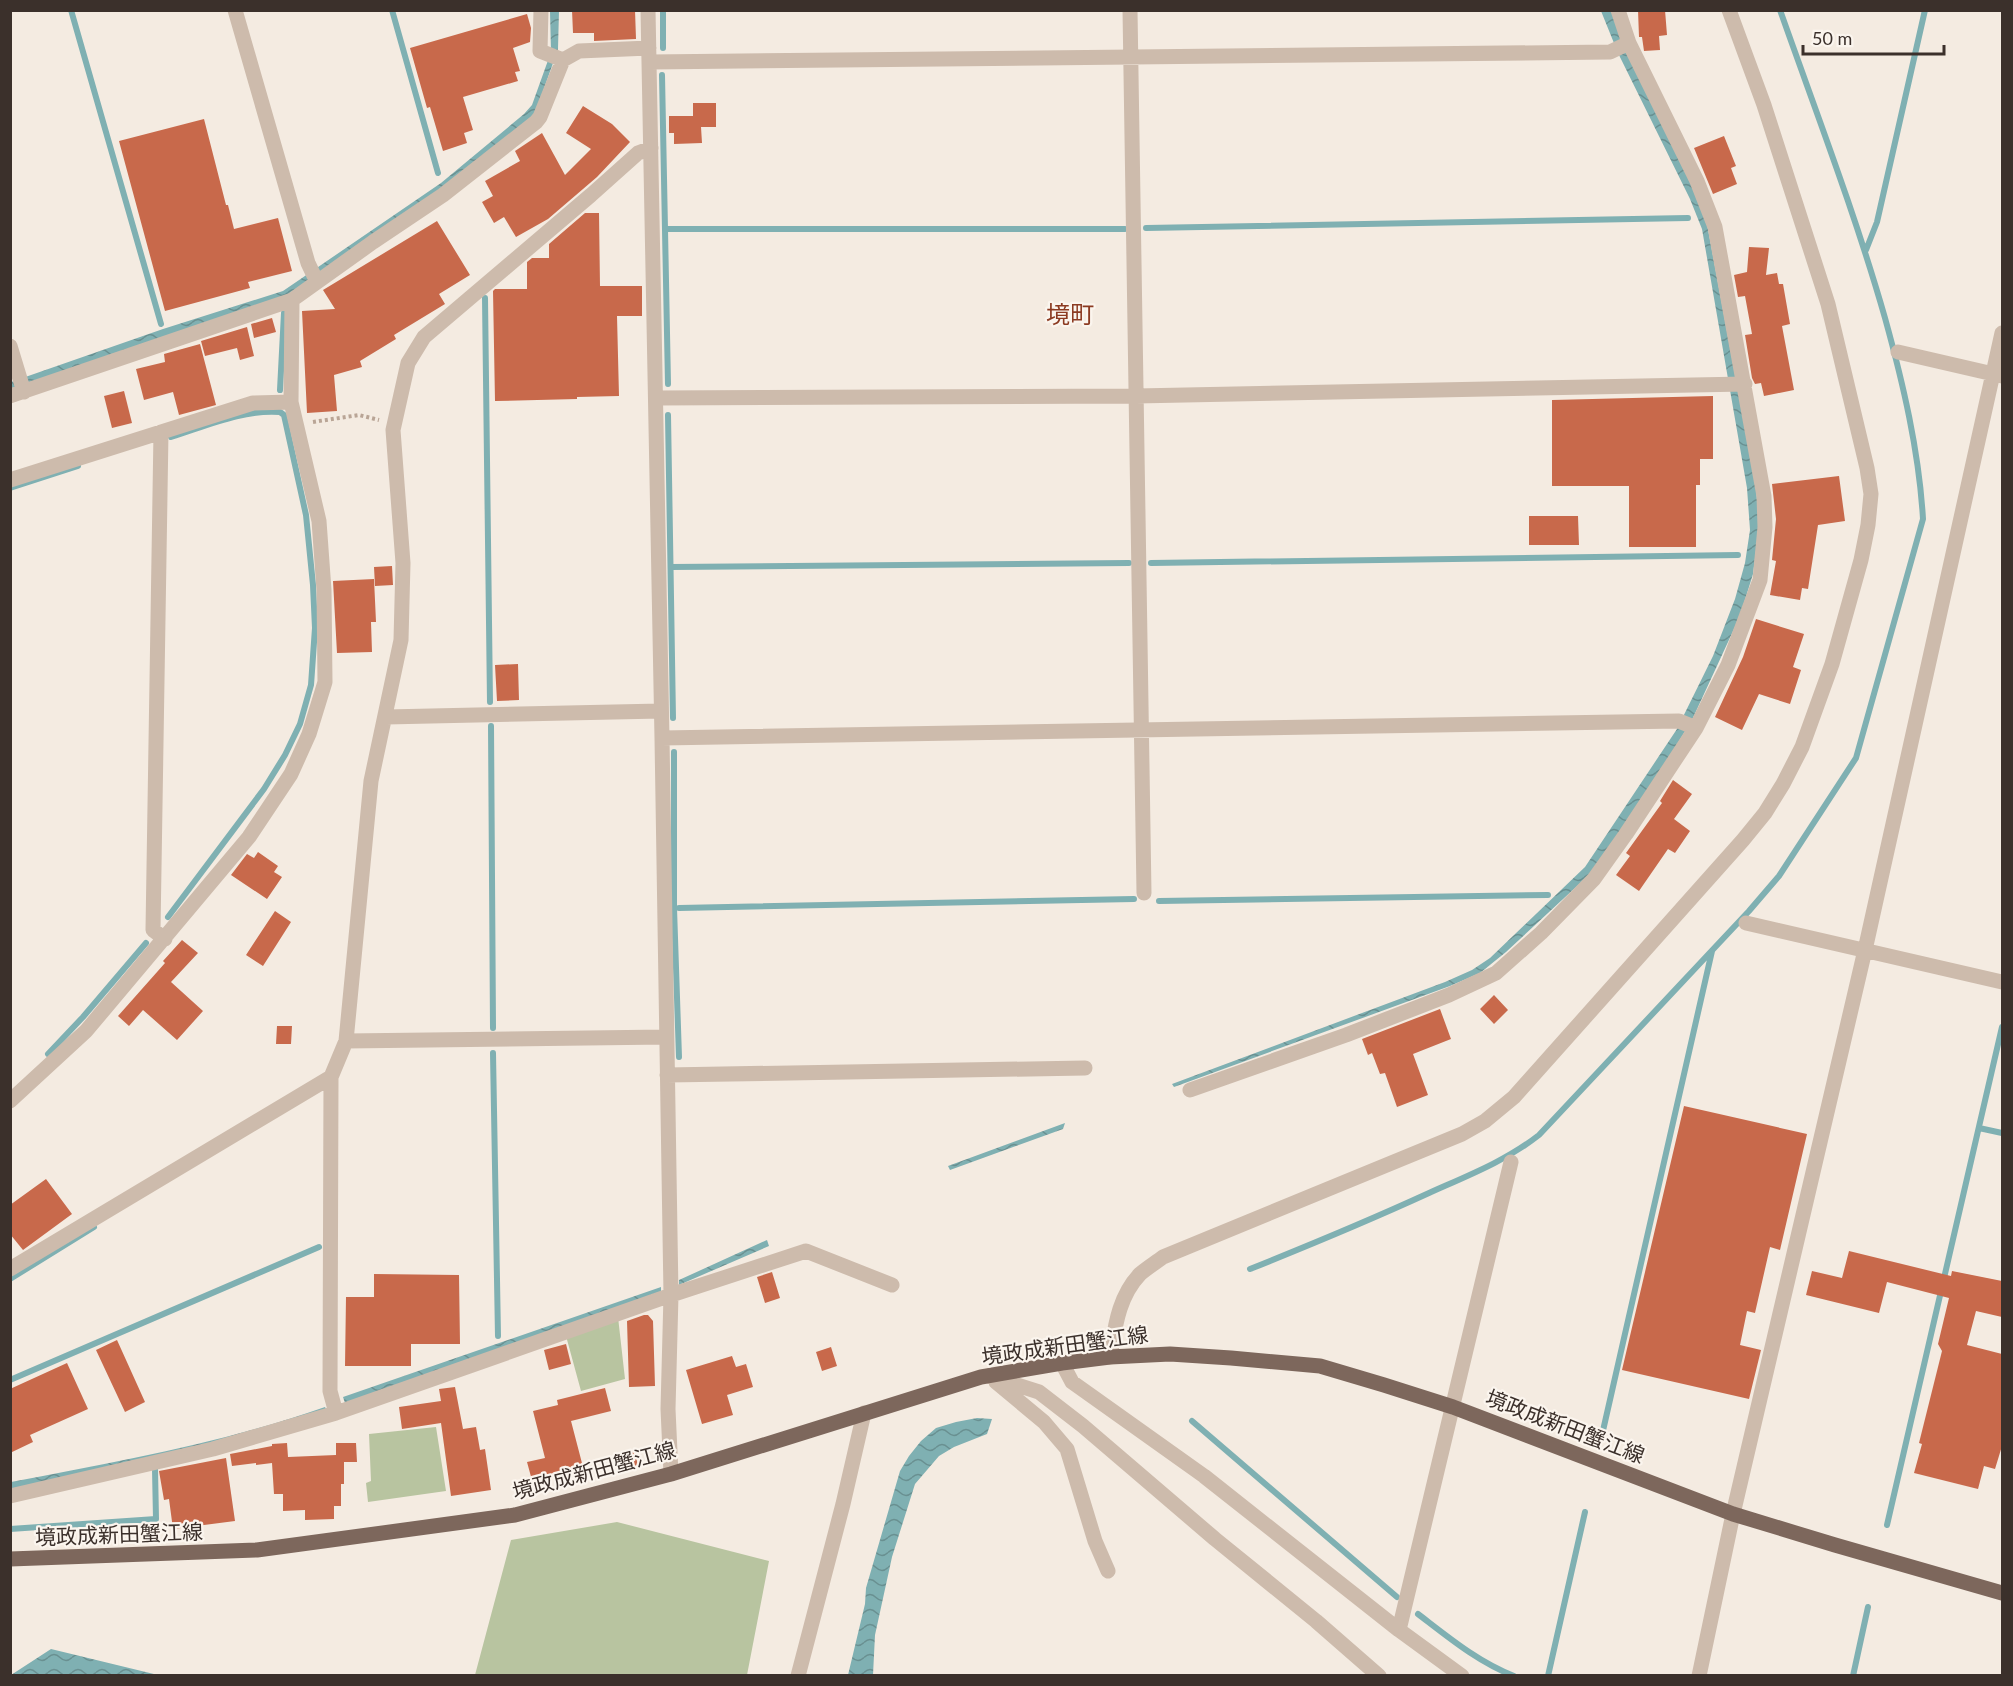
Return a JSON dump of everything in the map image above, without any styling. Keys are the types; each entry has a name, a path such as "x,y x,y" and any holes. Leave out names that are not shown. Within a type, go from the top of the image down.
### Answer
{"main road":[{"name":"境政成新田蟹江線","path":"10,1559 141,1556 268,1549 515,1515 671,1474 989,1376 1110,1357 1180,1355 1320,1366 1453,1407 1734,1514 2002,1593"}],"street":[{"path":"235,10 308,263 316,280"},
{"path":"541,10 540,51 561,59"},
{"path":"648,10 668,1075 671,1294 668,1409 671,1474"},
{"path":"1130,10 1144,893"},
{"path":"1191,1090 1356,1031 1449,995 1496,973 1541,933 1594,879 1626,834 1688,725 1728,665 1760,580 1765,527 1764,496 1737,384 1715,227 1697,181 1628,44 1618,10"},
{"path":"1110,1357 1117,1317 1124,1296 1140,1275 1163,1257 1462,1134 1485,1121 1514,1097 1765,813 1802,747 1832,664 1861,560 1871,494 1867,468 1828,304 1764,105 1729,10"},
{"path":"10,346 19,389 292,300 316,280 443,195 536,122 540,117 561,59 579,51 649,55 1131,59 1610,52 1628,44"},
{"path":"336,1413 330,1391 331,1077 346,1041 371,781 401,640 403,562 393,430 408,363 424,337 638,153 651,148"},
{"path":"10,1101 86,1031 249,837 291,774 309,734 325,682 324,590 319,521 291,402 292,300"},
{"path":"1699,1676 1734,1514 1998,375 2002,333"},
{"path":"1898,352 1998,375"},
{"path":"657,398 1136,396 1737,384"},
{"path":"10,480 254,403 291,402"},
{"path":"161,432 153,930 165,939"},
{"path":"386,717 662,711"},
{"path":"662,738 1688,725"},
{"path":"1746,923 2002,982"},
{"path":"346,1041 666,1037"},
{"path":"668,1075 1085,1068"},
{"path":"10,1269 331,1077"},
{"path":"1399,1630 1511,1162"},
{"path":"10,1496 213,1449 336,1413 671,1294 806,1251 892,1285"},
{"path":"1062,1363 1071,1382 1204,1476 1399,1630 1462,1676"},
{"path":"989,1376 1044,1422 1067,1449 1095,1541 1108,1571"},
{"path":"989,1376 1039,1392 1083,1426 1379,1676"},
{"path":"798,1676 864,1413"}],"path":[{"path":"296,425 359,415 395,423"}],"green space":[{"path":"618,1317 625,1379 581,1391 566,1336"},
{"path":"436,1427 446,1491 368,1502 366,1483 371,1481 369,1434"},
{"path":"617,1522 769,1561 747,1675 475,1675 511,1540"}],"water":[{"path":"550,11 559,11 558,49 535,114 440,191 284,297 11,390 11,382 163,329 283,291 441,183 532,105 551,52"},
{"path":"1601,11 1611,11 1705,213 1756,487 1759,527 1753,574 1740,616 1692,720 1649,790 1589,875 1506,952 1480,973 1450,986 1174,1087 1172,1084 1445,982 1472,970 1490,958 1585,867 1677,729 1713,656 1735,599 1745,563 1750,530 1747,488 1702,229 1690,199 1618,53"},
{"path":"1065,1123 1063,1129 950,1170 948,1166"},
{"path":"767,1240 769,1246 679,1285 679,1280"},
{"path":"661,1287 661,1293 345,1403 343,1397"},
{"path":"325,1407 326,1409 288,1425 11,1490 11,1482 209,1441"},
{"path":"977,1418 992,1419 987,1434 954,1447 939,1456 915,1484 892,1557 875,1635 873,1675 848,1675 865,1604 866,1588 900,1471 921,1441 936,1428"},
{"path":"51,1649 158,1675 11,1675"}],"building":[{"path":"572,10 635,10 636,39 594,41 594,33 573,33"},
{"path":"1638,10 1665,10 1667,35 1659,36 1660,50 1644,51 1642,37 1639,37"},
{"path":"527,14 531,28 530,42 513,48 520,71 515,72 518,81 463,97 473,130 464,133 467,143 443,151 430,107 427,108 410,48"},
{"path":"693,103 716,103 716,127 701,127 702,143 674,144 674,133 669,133 669,116 693,116"},
{"path":"583,106 612,124 630,142 597,177 548,219 516,237 504,217 494,223 482,202 493,196 485,181 520,161 515,151 542,133 565,175 591,149 566,133"},
{"path":"204,119 234,229 278,218 292,271 248,282 250,288 165,311 119,141"},
{"path":"1724,136 1736,166 1731,168 1737,184 1713,194 1694,148"},
{"path":"585,213 599,213 600,286 642,286 642,316 617,316 619,396 495,401 493,291 495,289 527,289 527,262 532,258 549,258 549,244"},
{"path":"437,221 470,275 439,294 445,304 394,335 396,339 360,361 362,367 334,375 337,411 307,413 302,311 335,309 323,290"},
{"path":"1749,247 1769,248 1766,275 1777,273 1779,284 1783,284 1790,324 1782,326 1794,390 1764,396 1761,383 1755,384 1752,378 1745,335 1752,334 1745,296 1738,297 1734,275 1747,272"},
{"path":"272,318 276,332 254,338 251,324"},
{"path":"247,327 254,356 240,360 237,348 205,356 201,341"},
{"path":"200,344 216,405 179,415 173,392 144,400 136,369 165,362 164,354"},
{"path":"124,391 132,423 112,428 104,396"},
{"path":"1713,396 1713,459 1700,459 1700,485 1696,485 1696,547 1629,547 1629,486 1552,486 1552,400"},
{"path":"1839,476 1845,521 1818,525 1808,589 1802,588 1800,600 1770,595 1776,561 1772,560 1776,519 1772,484"},
{"path":"1529,516 1578,516 1579,545 1529,545"},
{"path":"392,566 393,585 375,586 374,567"},
{"path":"374,579 376,622 371,622 372,652 337,653 333,581"},
{"path":"1756,619 1804,634 1793,667 1801,670 1790,704 1759,694 1742,730 1715,717 1743,657"},
{"path":"518,664 519,700 497,701 495,665"},
{"path":"1673,780 1692,794 1674,819 1690,831 1675,853 1668,849 1639,891 1616,875 1630,856 1626,853 1662,803 1660,801"},
{"path":"258,852 278,866 274,872 282,877 267,899 231,875 247,854 254,858"},
{"path":"275,911 291,922 263,966 246,955"},
{"path":"182,940 198,953 171,982 203,1011 177,1040 143,1010 129,1026 118,1016 165,963 163,961"},
{"path":"1494,995 1508,1010 1494,1024 1480,1009"},
{"path":"1440,1009 1451,1039 1413,1054 1428,1095 1397,1107 1385,1073 1380,1074 1372,1053 1368,1055 1362,1039"},
{"path":"277,1026 292,1026 291,1044 276,1044"},
{"path":"1684,1106 1807,1134 1780,1250 1770,1247 1755,1313 1747,1311 1740,1345 1761,1350 1749,1399 1622,1370"},
{"path":"46,1179 72,1214 23,1250 10,1234 10,1205"},
{"path":"1849,1251 1951,1276 1952,1271 2002,1281 2002,1317 1976,1311 1967,1345 2002,1354 2002,1446 1995,1469 1984,1466 1978,1489 1914,1473 1922,1444 1919,1443 1942,1351 1938,1344 1949,1298 1887,1282 1879,1313 1806,1295 1812,1271 1842,1278"},
{"path":"772,1272 780,1298 765,1303 757,1277"},
{"path":"374,1274 459,1275 460,1344 411,1344 411,1366 345,1366 346,1297 374,1297"},
{"path":"648,1315 653,1321 655,1386 629,1387 627,1321"},
{"path":"117,1340 145,1402 125,1412 96,1350"},
{"path":"566,1344 571,1364 549,1370 544,1350"},
{"path":"831,1347 837,1366 822,1371 816,1352"},
{"path":"732,1356 736,1367 746,1364 753,1387 727,1395 733,1415 702,1424 686,1370"},
{"path":"67,1363 88,1409 30,1435 33,1442 10,1453 10,1389"},
{"path":"455,1387 463,1429 476,1427 480,1450 485,1449 491,1490 451,1496 441,1423 402,1429 399,1407 441,1401 439,1389"},
{"path":"605,1388 611,1411 571,1421 583,1467 547,1476 548,1480 533,1484 527,1462 545,1458 533,1411 558,1405 557,1400"},
{"path":"287,1443 288,1457 336,1455 336,1443 356,1443 357,1462 344,1462 341,1506 334,1506 334,1519 305,1520 305,1510 283,1511 283,1494 274,1494 272,1463 232,1466 230,1454 272,1446 272,1444"},
{"path":"634,1450 638,1465 624,1470 620,1454"},
{"path":"226,1458 235,1521 173,1529 169,1499 164,1500 159,1471"}],"waterway":[{"path":"71,10 161,324"},
{"path":"392,10 438,173"},
{"path":"663,10 663,48"},
{"path":"1250,1269 1472,1174 1513,1153 1539,1135 1779,876 1856,758 1923,519 1921,494 1909,417 1885,318 1848,201 1780,10"},
{"path":"1866,250 1877,222 1925,10"},
{"path":"662,75 668,384"},
{"path":"1146,228 1688,218"},
{"path":"665,229 1125,229"},
{"path":"485,298 490,702"},
{"path":"280,390 284,313"},
{"path":"168,917 264,789 285,755 300,724 311,685 315,628 306,515 284,415 280,412 253,413 211,423 171,437"},
{"path":"668,415 673,718"},
{"path":"10,488 78,466"},
{"path":"1151,563 1738,555"},
{"path":"671,567 1129,563"},
{"path":"491,726 493,1028"},
{"path":"674,752 674,908 679,1057"},
{"path":"1159,901 1548,895"},
{"path":"679,908 1134,899"},
{"path":"48,1054 146,943"},
{"path":"1602,1435 1712,951"},
{"path":"1887,1525 2002,1027"},
{"path":"493,1053 498,1336"},
{"path":"1979,1128 2002,1133"},
{"path":"10,1279 94,1227"},
{"path":"10,1380 319,1247"},
{"path":"1192,1421 1397,1597"},
{"path":"10,1529 156,1519 155,1469"},
{"path":"1548,1676 1585,1512"},
{"path":"1853,1676 1868,1607"},
{"path":"1418,1614 1476,1656 1514,1676"}],"district":[{"name":"境町","path":"1070,315"}]}
